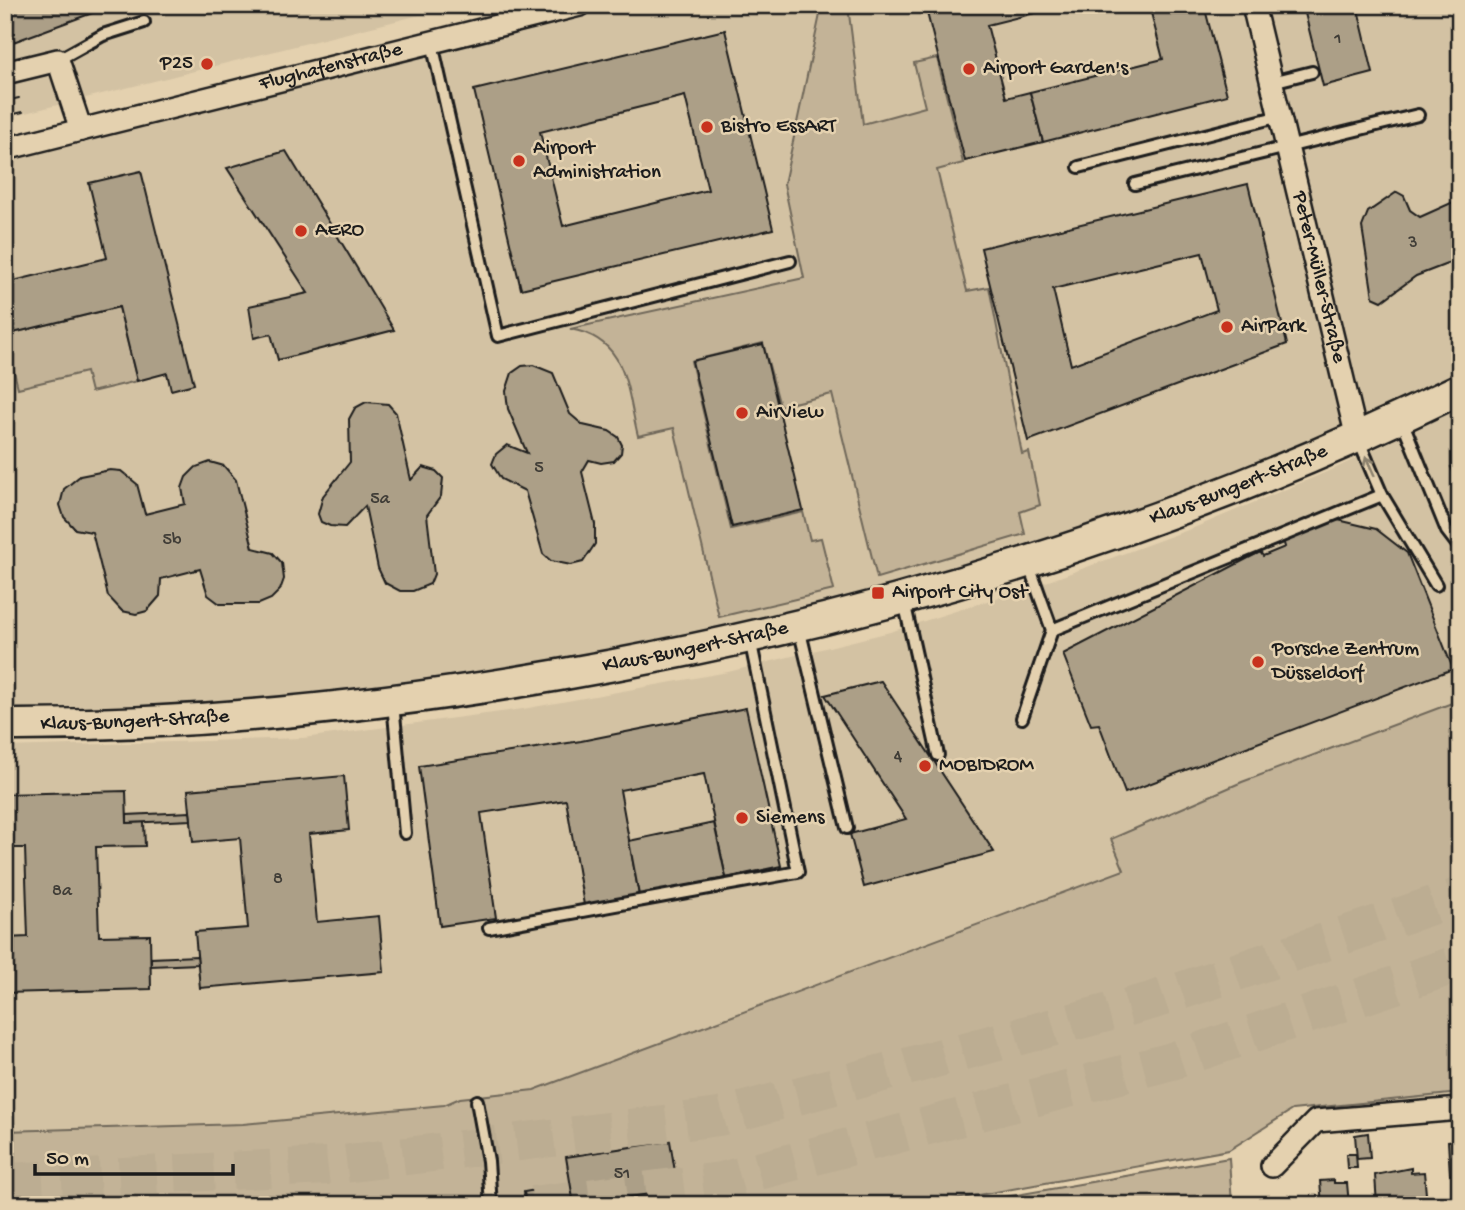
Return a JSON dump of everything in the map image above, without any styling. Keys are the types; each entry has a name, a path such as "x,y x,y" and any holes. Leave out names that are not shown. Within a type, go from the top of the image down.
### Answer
{"street":[{"name":"Flughafenstraße","path":"5,149 580,5"},
{"name":"Peter-Müller-Straße","path":"1253,5 1357,438"},
{"path":"5,74 58,60 81,130"},
{"path":"1357,438 1460,389"},
{"name":"Klaus-Bungert-Straße","path":"5,724 225,719 393,701 543,678 750,639 904,601 1028,563 1202,501 1357,438"},
{"path":"1272,1166 1316,1121 1460,1109"}],"lane":[{"path":"58,60 103,35 144,22"},
{"path":"432,43 498,336 790,261"},
{"path":"1272,82 1312,72"},
{"path":"1135,184 1418,115"},
{"path":"1079,167 1280,116"},
{"path":"1401,418 1447,531 1460,548"},
{"path":"1357,438 1382,495 1436,585"},
{"path":"1052,630 1382,495"},
{"path":"1022,718 1052,630 1028,563"},
{"path":"904,601 938,755"},
{"path":"799,628 847,828"},
{"path":"489,928 798,872 750,639"},
{"path":"393,701 405,832"},
{"path":"477,1101 488,1161 491,1205"}],"shaded area":[{"path":"5,5 460,5 5,118"},
{"path":"615,5 1460,5 1460,377 1371,421 1047,549 712,639 300,705 5,709 5,160"},
{"path":"822,5 848,6 863,124 925,107 914,63 937,58 963,163 937,170 967,291 989,287 1022,454 1029,452 1040,505 1020,512 1025,534 877,578 832,394 780,406 763,343 691,361 731,529 803,512 810,540 821,538 834,590 719,617 674,428 638,436 627,384 614,355 603,343 589,334 570,329 804,278 784,184"},
{"path":"119,307 137,381 91,392 86,372 18,388 5,335"},
{"path":"1460,408 1460,700 1242,782 1111,839 1124,870 534,1090 460,1098 444,1105 243,1124 5,1131 5,747 303,738 523,709 728,672 890,632 1046,582 1196,527 1336,468"},
{"path":"1460,700 1460,1093 1292,1110 1229,1150 924,1205 5,1205 5,1131 243,1124 444,1105 460,1098 534,1090 1124,870 1111,839 1242,782"},
{"path":"1229,1158 1232,1205 959,1205"}],"building":[{"path":"5,5 114,5 5,45"},
{"path":"925,5 1067,5 987,25 1006,98 1030,92 1043,142 965,161"},
{"path":"1149,5 1204,5 1227,95 1043,142 1030,92 1163,59"},
{"path":"1303,5 1357,5 1373,73 1323,86"},
{"name":"Airport Administration","path":"725,30 773,229 521,289 474,90","holes":["685,96 708,190 563,226 540,132"]},
{"name":"AERO","path":"286,151 394,330 278,360 271,334 254,338 249,306 308,293 227,168"},
{"path":"141,171 194,384 171,390 167,373 137,381 119,307 5,335 5,283 107,258 89,183"},
{"name":"AirPark","path":"1248,184 1287,344 1028,441 981,248","holes":["1202,253 1217,310 1071,365 1053,289"]},
{"path":"1397,192 1404,196 1410,210 1420,217 1460,199 1460,259 1416,276 1382,301 1373,297 1362,227 1368,212"},
{"name":"AirView","path":"763,344 803,510 732,527 692,361"},
{"path":"533,365 553,373 570,414 583,425 609,431 618,437 622,445 621,453 614,461 601,463 589,460 582,472 595,524 595,544 583,562 571,565 551,561 543,554 525,491 501,479 492,464 496,454 507,445 527,453 508,409 506,391 512,373 522,366"},
{"path":"366,402 388,404 396,413 411,480 423,467 436,471 443,478 441,496 427,515 434,574 430,584 413,591 400,591 385,583 378,568 365,506 345,527 321,522 318,514 323,496 350,462 349,419 355,408"},
{"path":"210,462 224,466 236,480 253,548 273,553 282,563 284,579 280,590 271,599 259,604 220,604 208,595 200,569 161,579 160,596 147,611 136,614 122,611 108,596 92,532 75,529 64,517 60,505 64,489 80,476 110,470 121,471 137,484 145,514 185,504 182,488 186,477 196,467"},
{"path":"1460,463 1460,486 1451,467"},
{"name":"Porsche Zentrum Düsseldorf","path":"1338,520 1376,529 1407,553 1453,669 1125,793 1099,724 1091,725 1063,654 1260,552 1263,556 1285,547 1283,540"},
{"path":"881,681 994,852 864,887 850,834 906,819 825,695"},
{"name":"Siemens","path":"746,708 781,866 726,878 704,774 620,790 639,895 584,905 566,800 481,813 496,918 440,926 419,766 581,741"},
{"path":"344,776 349,830 309,834 317,922 379,916 384,972 200,988 195,932 248,928 240,838 193,842 188,790"},
{"path":"126,791 127,823 144,822 145,846 96,847 99,936 150,935 151,989 5,993 5,938 28,937 25,848 5,848 5,794"},
{"path":"190,812 191,820 127,823 127,815"},
{"path":"714,823 726,878 639,895 629,841"},
{"path":"197,956 198,964 151,966 151,958"},
{"path":"1368,1133 1370,1158 1357,1159 1355,1135"},
{"path":"1459,1140 1460,1179 1456,1179 1456,1174 1450,1175 1448,1141"},
{"path":"670,1141 678,1190 574,1205 566,1157"},
{"path":"1346,1154 1356,1154 1357,1168 1347,1168"},
{"path":"1411,1168 1411,1173 1424,1172 1427,1205 1377,1205 1375,1175"},
{"path":"1334,1180 1334,1183 1347,1183 1349,1205 1322,1205 1320,1181"},
{"path":"547,1188 550,1205 526,1205 524,1192"}],"tunnel":[{"path":"5,1182 327,1166 719,1117 1151,1001 1460,896"},
{"path":"533,1205 721,1181 1172,1061 1460,963"}],"tram line":[{"path":"5,101 19,98"},
{"path":"5,116 23,112"}],"place":[{"name":"P25","path":"207,64"},
{"name":"Airport Garden's","path":"969,69"},
{"name":"Bistro EssART","path":"707,127"},
{"name":"Airport Administration","path":"519,161"},
{"name":"AERO","path":"301,231"},
{"name":"AirPark","path":"1227,327"},
{"name":"AirView","path":"742,413"},
{"name":"Airport City Ost","path":"878,593"},
{"name":"Porsche Zentrum Düsseldorf","path":"1258,662"},
{"name":"MOBIDROM","path":"925,766"},
{"name":"Siemens","path":"742,818"}]}
